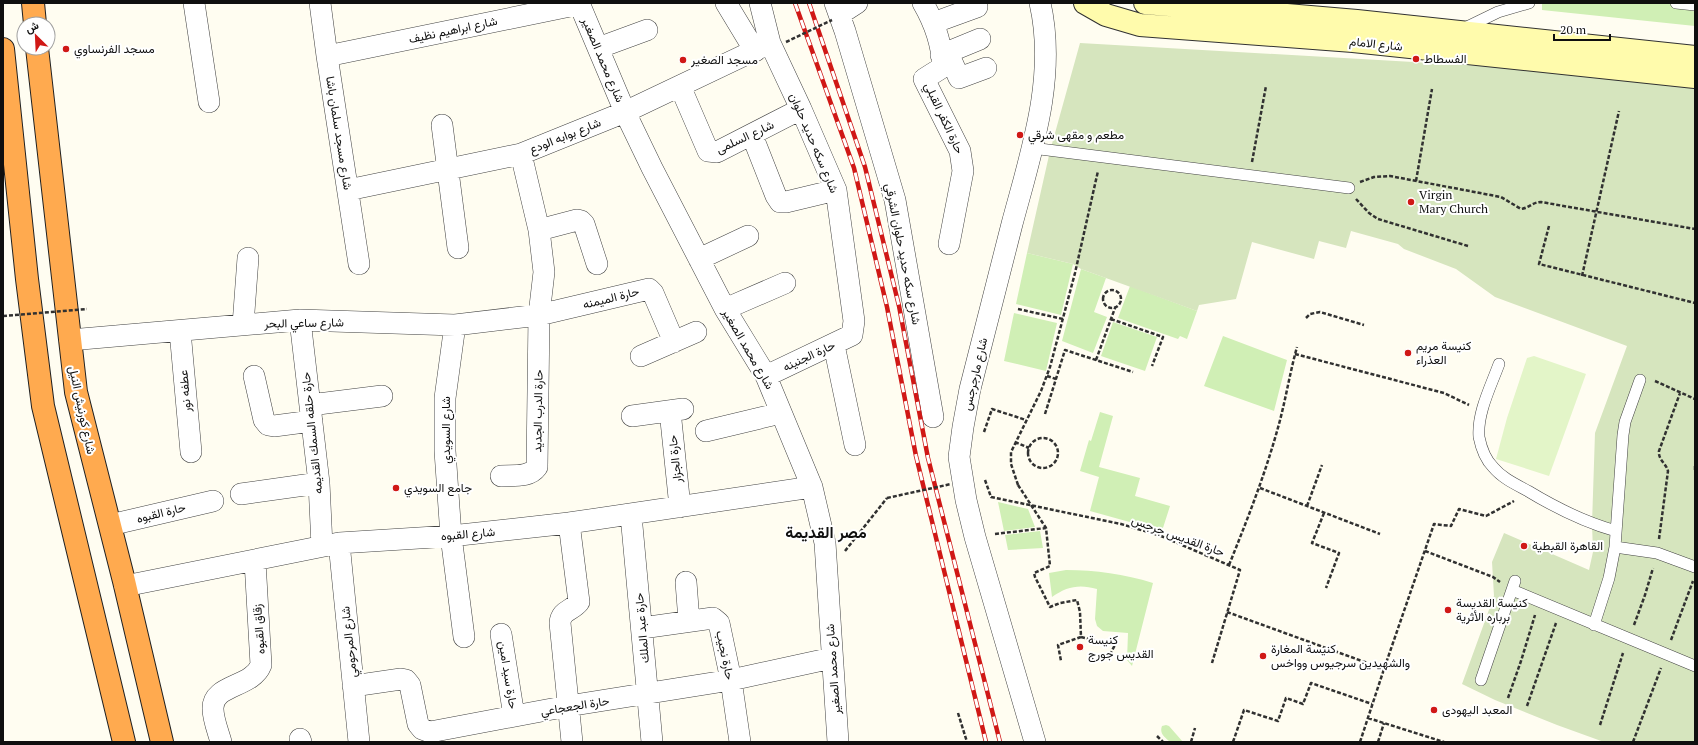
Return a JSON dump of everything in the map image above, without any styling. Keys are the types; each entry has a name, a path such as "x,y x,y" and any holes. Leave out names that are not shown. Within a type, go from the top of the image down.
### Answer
{"highway":[{"path":"33,3 34,16"},
{"path":"3,49 27,279 43,406 124,742"},
{"name":"شارع كورنيش النيل","path":"38,56 76,392 126,586 162,742"}],"main road":[{"name":"شارع الامام","path":"1085,3 1106,15 1140,25 1353,41 1695,77"},
{"name":"شارع الامام","path":"1145,3 1356,21 1695,57"}],"street":[{"path":"194,3 209,102"},
{"name":"شارع مسجد سلمان باشا","path":"320,3 326,56 359,264"},
{"path":"726,3 770,45"},
{"name":"شارع سكه حديد حلوان","path":"760,3 770,45 801,109 836,190 854,321 852,335"},
{"path":"836,12 857,3"},
{"path":"924,3 932,22 942,60"},
{"name":"شارع مارجرجس","path":"1035,742 975,537 966,500 959,457 970,389 1032,148 1043,89 1046,65 1046,41 1040,3"},
{"name":"شارع ابراهيم نظيف","path":"326,56 579,4"},
{"name":"شارع محمد الصغير","path":"579,4 625,112 652,168 725,309 766,376 812,487 825,543 838,742"},
{"path":"932,22 978,7"},
{"name":"شارع سكه حديد حلوان الشرقي","path":"836,12 895,200 933,417"},
{"path":"598,48 647,30"},
{"path":"942,60 980,39"},
{"name":"شارع بوابه الودع","path":"348,190 521,154 625,112 770,45"},
{"path":"942,60 952,62 959,78 986,68"},
{"name":"حارة الكفر القبلي","path":"942,60 941,68 924,79 960,151 963,162 963,171 949,244"},
{"name":"شارع السلمى","path":"680,86 708,151 717,152 801,109"},
{"path":"442,125 458,248"},
{"path":"752,135 776,196 780,202 786,202 836,190"},
{"name":"حارة الدرب الجديد","path":"501,476 529,474 537,467 539,316 544,272 539,230 521,154"},
{"path":"539,230 577,220 581,221 584,224 597,264"},
{"path":"699,259 748,236"},
{"path":"243,325 248,258"},
{"path":"725,309 785,283"},
{"name":"حارة الميمنه","path":"539,316 649,289 653,292 674,342"},
{"name":"شارع ساعي البحر","path":"70,340 300,320 455,325 539,316"},
{"name":"حارة حلقه السمك القديمه","path":"300,320 319,483 330,544"},
{"name":"شارع السويدي","path":"455,325 445,398 445,451 451,536 464,637"},
{"name":"عطفه نور","path":"180,331 191,452"},
{"path":"641,356 696,332"},
{"name":"حارة الجنينه","path":"766,376 834,345 852,335"},
{"path":"834,345 855,445"},
{"path":"254,376 264,420 268,424 274,426 311,413 382,396"},
{"name":"حارة الجزار","path":"632,416 677,410 680,508"},
{"path":"706,431 781,413"},
{"path":"241,494 319,483"},
{"name":"شارع القبوه","path":"126,586 255,561 330,544 451,536 569,523 680,508 812,487"},
{"name":"حارة القبوه","path":"110,526 213,501"},
{"name":"حارة عبد الملك","path":"631,515 652,742"},
{"path":"569,523 579,598 577,605 565,612 561,618 572,742"},
{"name":"شارع المرحومي","path":"330,544 353,686 359,742"},
{"name":"زقاق القبوه","path":"221,742 213,710 213,703 220,693 255,676 261,665 255,561"},
{"path":"686,582 689,621"},
{"name":"حارة نجيب","path":"642,628 713,618 719,623 731,680 740,742"},
{"name":"حارة سيد امين","path":"501,634 514,716"},
{"name":"حارة الجعجاعي","path":"353,686 401,679 406,680 410,685 418,724 422,729 430,732 568,706 731,680 832,658"}],"lane":[{"path":"1456,32 1498,12 1529,3"},
{"path":"1676,3 1695,5"},
{"path":"1032,148 1349,188"},
{"path":"1499,364 1483,410 1479,437 1484,452 1492,466 1504,478 1559,509 1581,519 1616,531"},
{"path":"1594,625 1609,578 1615,547 1625,422 1640,380"},
{"path":"1615,547 1657,553 1695,567"},
{"path":"1481,680 1513,585 1539,601 1695,666"}],"path":[{"path":"770,45 836,12"},
{"path":"1250,175 1266,86"},
{"path":"1416,180 1432,89"},
{"path":"1582,276 1619,111"},
{"path":"1081,637 1080,612 1077,600 1060,603 1050,607 1034,573 1050,566 1046,528 1018,485 1011,464 1011,452 1047,376 1063,319 1102,157"},
{"path":"1468,246 1378,219 1361,206 1349,188 1366,179 1378,176 1390,176 1501,196 1521,209 1525,209 1538,202 1695,229"},
{"path":"1549,226 1539,264 1582,276 1695,303"},
{"path":"1096,360 1115,308 1119,305 1121,300 1120,294 1115,291 1110,291 1105,294 1103,299 1104,304 1109,308 1115,308"},
{"path":"3,316 87,309"},
{"path":"1018,309 1063,319"},
{"path":"1306,318 1310,314 1320,312 1364,325"},
{"path":"1111,319 1162,337 1152,366"},
{"path":"1229,565 1260,488 1280,423 1297,347"},
{"path":"1045,414 1065,350 1134,372"},
{"path":"1295,354 1444,392 1462,404"},
{"path":"1047,376 1056,379"},
{"path":"1640,380 1647,377 1695,399"},
{"path":"982,438 992,409 1026,420"},
{"path":"1042,438 1052,441 1058,450 1057,461 1048,468 1037,467 1029,459 1029,448 1036,440 1042,438"},
{"path":"1015,442 1029,448"},
{"path":"1307,506 1322,465"},
{"name":"حارة القديس جرجس","path":"984,477 991,497 1121,524 1161,536 1240,570 1226,612 1212,663"},
{"path":"856,539 887,498 951,484"},
{"path":"1260,488 1380,534"},
{"path":"1360,742 1434,524 1451,526 1459,509 1486,516 1516,500"},
{"path":"1324,513 1312,543 1339,553 1326,588"},
{"path":"997,534 1046,528"},
{"path":"1425,551 1513,585"},
{"path":"1508,698 1539,601"},
{"path":"1527,706 1560,610"},
{"path":"1226,612 1384,669"},
{"path":"1060,661 1058,645 1081,637 1115,644 1108,658"},
{"path":"1233,742 1244,710 1278,721 1286,698 1303,704 1311,683 1372,704"},
{"path":"958,714 967,742"},
{"path":"1368,718 1444,742"},
{"path":"1378,742 1384,723"},
{"path":"1191,742 1195,728"},
{"path":"1157,736 1163,742"}],"green space":[{"path":"1542,3 1695,3 1695,26 1542,10"},
{"path":"1080,43 1571,71 1695,85 1695,742 1604,742 1495,700 1462,684 1494,596 1492,562 1504,533 1589,570 1593,552 1592,524 1595,433 1627,346 1495,297 1456,269 1404,249 1398,244 1351,231 1346,248 1319,241 1314,259 1252,242 1236,299 1199,305 1197,311 1081,269 1073,264 1027,253 1050,151"},
{"path":"1027,253 1073,264 1061,315 1016,304"},
{"path":"1081,269 1106,278 1094,312 1107,317 1093,353 1062,341"},
{"path":"1130,286 1197,311 1187,339 1180,336 1178,339 1118,318"},
{"path":"1014,313 1057,323 1046,371 1004,361"},
{"path":"1113,322 1157,337 1145,371 1101,356"},
{"path":"1223,336 1287,360 1274,411 1204,386"},
{"path":"1534,356 1586,374 1549,476 1496,459 1507,418 1527,358"},
{"path":"1100,412 1113,416 1099,467 1140,478 1135,496 1170,506 1162,531 1090,511 1099,477 1080,471 1089,440 1091,441"},
{"path":"998,502 1028,509 1035,527 1004,531"},
{"path":"1040,531 1043,548 1008,550 1005,535"},
{"path":"1066,570 1110,573 1153,583 1132,666 1127,660 1128,633 1103,631 1097,626 1095,619 1097,589 1079,586 1063,590 1052,597 1049,573"},
{"path":"1162,726 1169,726 1183,742 1170,742 1164,737 1161,729"}],"railway":[{"path":"795,3 854,168 887,307 916,456 986,742"},
{"path":"809,3 865,167 899,306 928,458 1000,742"}],"place":[{"name":"مسجد الفرنساوي","path":"66,49"},
{"name":"الفسطاط","path":"1416,59"},
{"name":"مسجد الصغير","path":"683,60"},
{"name":"مطعم و مقهى شرقي","path":"1020,135"},
{"name":"Virgin Mary Church","path":"1411,202"},
{"name":"كنيسة مريم العذراء","path":"1408,353"},
{"name":"جامع السويدي","path":"396,488"},
{"name":"القاهرة القبطية","path":"1524,546"},
{"name":"كنيسة القديسة برباره الأثرية","path":"1448,610"},
{"name":"كنيسة القديس جورج","path":"1080,647"},
{"name":"كنيسة المغارة والشهيدين سرجيوس وواخس","path":"1263,656"},
{"name":"المعبد اليهودى","path":"1434,710"}],"district":[{"name":"مصر القديمة","path":"826,532"}]}
